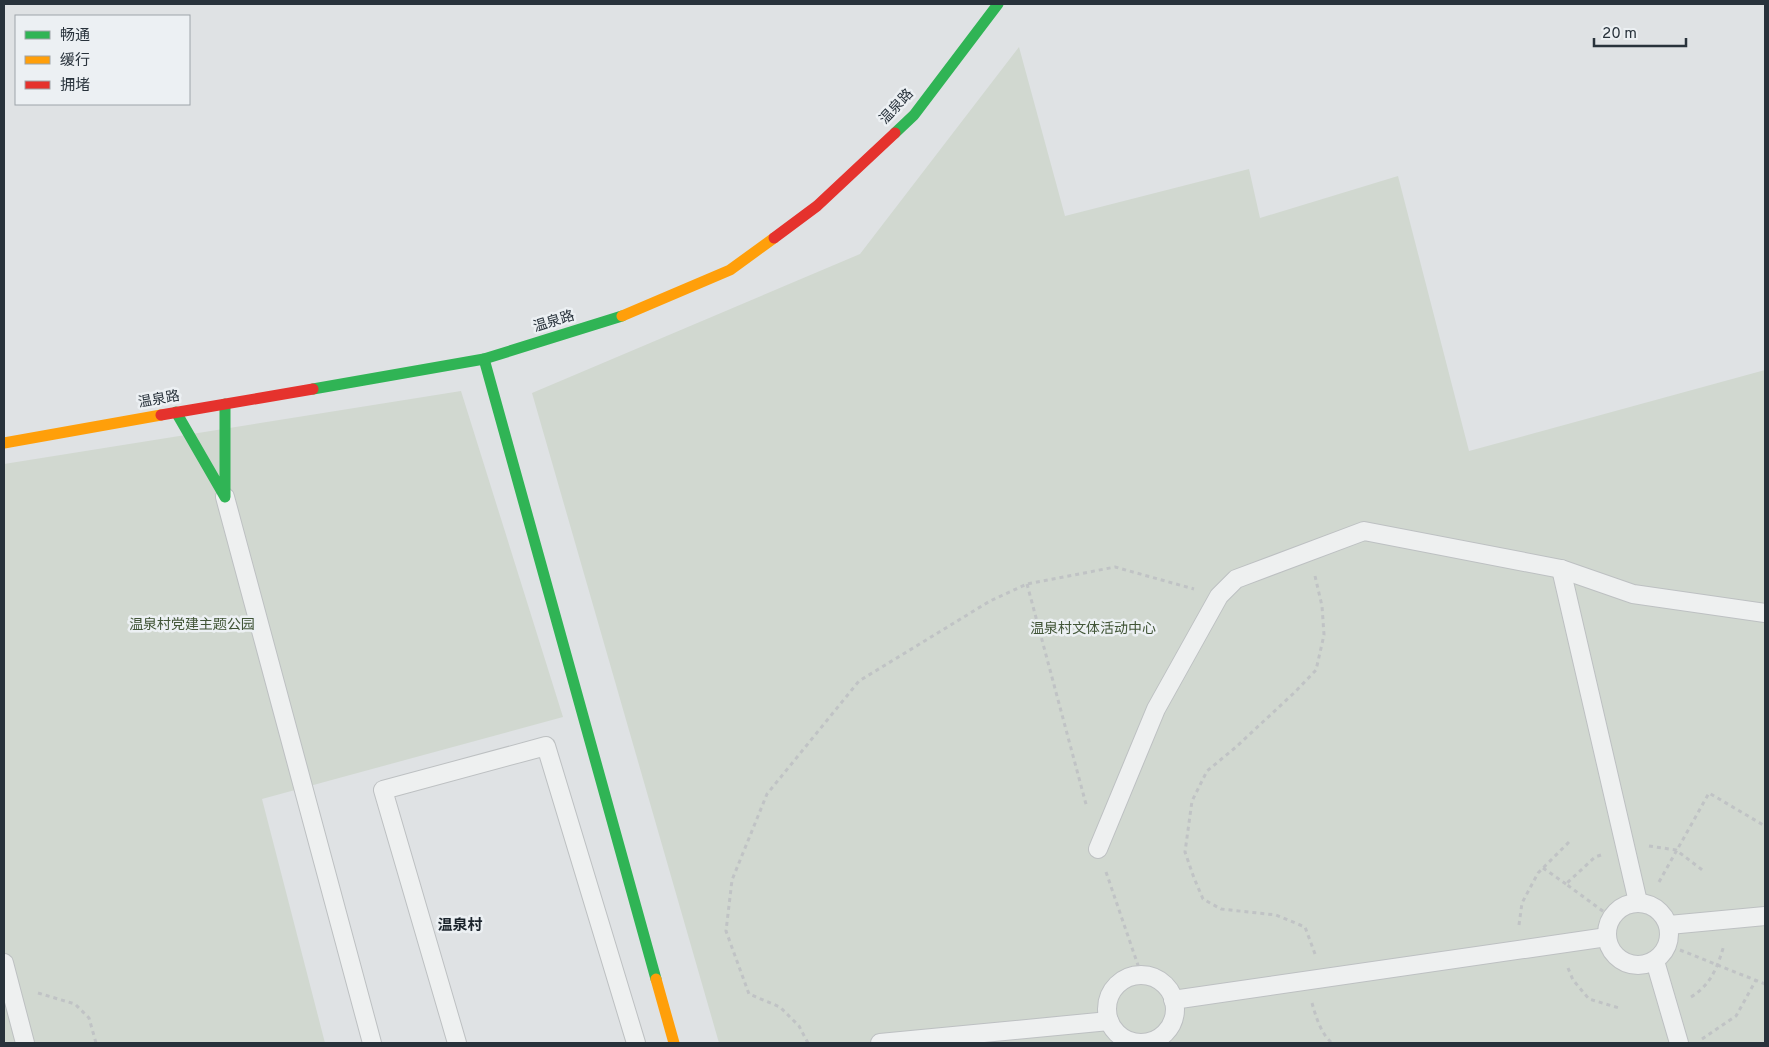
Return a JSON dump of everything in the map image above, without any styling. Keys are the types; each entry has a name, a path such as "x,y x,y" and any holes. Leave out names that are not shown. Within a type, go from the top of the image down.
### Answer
{"main road":[{"name":"温泉路","path":"4,443 484,358 623,316 730,270 817,206 914,115 998,4"},
{"path":"484,358 674,1043"},
{"path":"225,404 225,497"},
{"path":"176,412 225,497"}],"lane":[{"path":"225,497 372,1043"},
{"path":"1098,849 1156,709 1219,596 1236,579 1364,531 1561,569 1633,594 1765,613"},
{"path":"1561,569 1643,903"},
{"path":"457,1043 383,790 546,746 636,1043"},
{"path":"1643,903 1657,908 1669,925 1668,945 1655,961 1645,964 1634,965 1624,962 1616,956 1610,947 1607,937 1611,917 1627,904 1643,903"},
{"path":"1669,925 1765,916"},
{"path":"1173,1000 1607,937"},
{"path":"1655,961 1679,1043"},
{"path":"4,963 7,986 24,1043"},
{"path":"1141,974 1152,976 1163,982 1170,990 1173,1000 1175,1013 1171,1024 1164,1034 1150,1043 1133,1042 1122,1038 1109,1021 1108,999 1113,989 1121,981 1131,976 1141,974"},
{"path":"880,1043 1109,1021"}],"path":[{"path":"1308,552 1322,606 1324,635 1316,670 1296,692 1207,771 1192,800 1184,852 1203,899 1222,910 1276,915 1305,926 1313,946 1315,1015 1326,1038 1332,1043"},
{"path":"808,1043 799,1026 780,1006 748,994 726,931 732,880 767,794 859,681 990,601 1027,584 1115,566 1219,596"},
{"path":"1027,584 1088,811"},
{"path":"1643,903 1709,793 1765,826"},
{"path":"1515,951 1522,903 1538,873 1568,842"},
{"path":"1098,849 1141,974"},
{"path":"1543,868 1566,884"},
{"path":"1669,1010 1702,990 1718,965 1726,940"},
{"path":"1560,944 1573,980 1589,999 1619,1008"},
{"path":"1668,945 1765,984"},
{"path":"1698,1041 1704,1039 1736,1016 1756,980"},
{"path":"7,986 75,1004 89,1018 96,1043"}],"green space":[{"name":"温泉村文体活动中心","path":"1019,47 1065,216 1249,169 1260,218 1398,176 1469,451 1765,370 1765,1043 719,1043 532,393 860,254"},
{"name":"温泉村党建主题公园","path":"461,391 563,717 262,799 325,1043 4,1043 4,464"}],"traffic: fast":[{"path":"895,133 914,115 998,4"},
{"path":"313,389 484,359 622,316"},
{"path":"484,359 656,979"},
{"path":"176,412 225,497 225,404"}],"traffic: slow":[{"path":"622,316 730,270 774,238"},
{"path":"4,443 161,415"},
{"path":"656,979 674,1043"}],"traffic: jam":[{"path":"774,238 817,206 895,133"},
{"path":"161,415 313,389"}],"district":[{"name":"温泉村","path":"460,926"}]}
